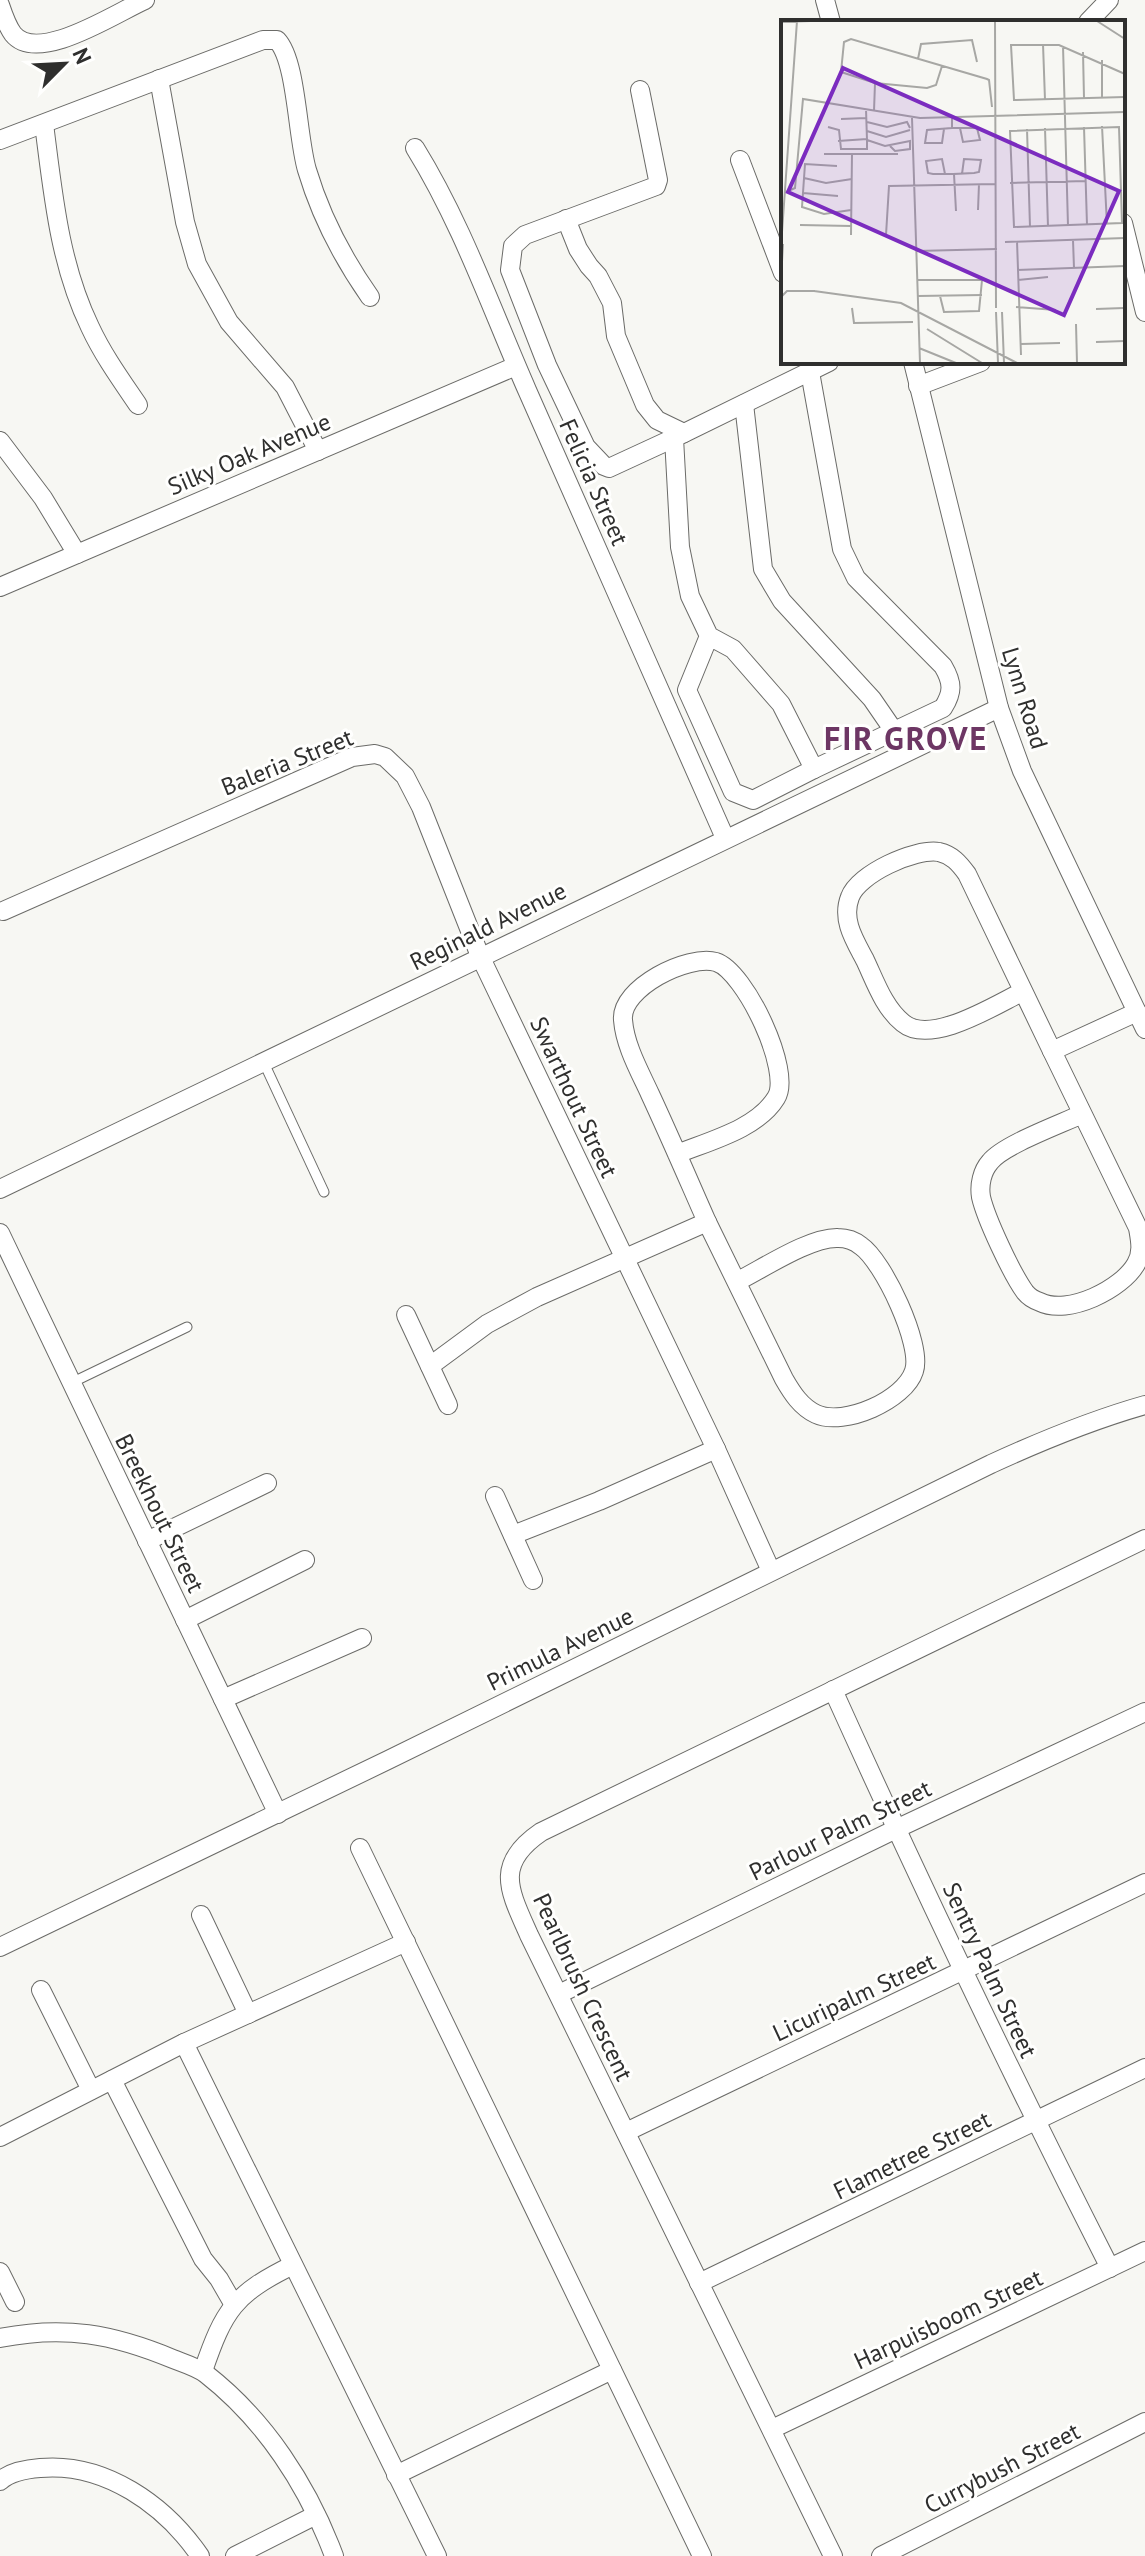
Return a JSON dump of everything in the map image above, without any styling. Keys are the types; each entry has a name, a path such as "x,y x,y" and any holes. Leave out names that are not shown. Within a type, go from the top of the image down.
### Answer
{"street":[{"path":"0,5 13,34 24,42 35,44 76,34 145,0"},
{"path":"825,0 830,20"},
{"path":"1090,20 1109,0"},
{"path":"0,140 273,38 286,53 298,134 320,209 347,264 370,297"},
{"path":"159,79 185,222 197,264 229,322 285,387 318,451"},
{"path":"640,90 658,180 656,186 525,235 513,246 510,270 547,365 586,447 609,468 825,364"},
{"path":"44,124 54,205 70,277 90,328 138,405"},
{"name":"Felicia Street","path":"415,148 467,246 516,366 725,838"},
{"path":"740,160 781,268"},
{"path":"566,219 578,249 598,276 612,303 616,336 645,405 657,420 679,436"},
{"path":"1125,231 1143,306"},
{"name":"Lynn Road","path":"913,364 999,708 1022,771 1141,1021"},
{"path":"918,386 976,364"},
{"name":"Silky Oak Avenue","path":"0,587 516,366"},
{"path":"709,636 687,690 733,792 753,800 943,708 952,688 951,679 943,666 856,578 842,549 810,372"},
{"path":"744,404 763,569 782,601 872,699 894,731"},
{"path":"679,436 680,547 690,596 709,636 733,649 781,704 814,769"},
{"path":"0,441 43,498 77,554"},
{"name":"Reginald Avenue","path":"0,1189 999,708"},
{"name":"Baleria Street","path":"3,911 352,757 375,754 396,765 411,786 480,956"},
{"path":"1022,992 945,1027 919,1029 903,1023 886,1003 850,930 847,907 852,892 868,875 914,854 937,852 948,855 958,861 967,874 1138,1228 1141,1244 1136,1265 1116,1283 1088,1299 1058,1308 1039,1302 1025,1291 992,1227 981,1196 981,1181 986,1168 997,1155 1082,1114"},
{"name":"Swarthout Street","path":"480,956 716,1449 771,1571"},
{"path":"677,1154 727,1134 758,1116 778,1096 781,1085 779,1064 753,1005 738,978 727,967 714,961 690,962 642,987 629,999 622,1018 636,1061 677,1154 707,1222 784,1379 808,1410 819,1416 850,1416 891,1398 910,1381 915,1369 913,1342 884,1275 860,1245 839,1238 826,1239 738,1281"},
{"path":"1052,1051 1141,1021"},
{"path":"430,1366 511,1310 707,1222"},
{"name":"Breekhout Street","path":"0,1233 278,1814"},
{"path":"406,1315 448,1405"},
{"name":"Primula Avenue","path":"0,1947 1042,1441 1106,1416 1145,1405"},
{"path":"513,1535 716,1449"},
{"path":"147,1541 267,1483"},
{"path":"495,1496 533,1580"},
{"name":"Pearlbrush Crescent","path":"833,2556 517,1909 509,1868 516,1853 541,1832 1145,1539"},
{"path":"185,1620 305,1560"},
{"path":"223,1699 362,1638"},
{"name":"Sentry Palm Street","path":"833,1690 1035,2122 1110,2268"},
{"name":"Parlour Palm Street","path":"559,1994 896,1829 1145,1712"},
{"path":"360,1848 702,2556"},
{"name":"Licuripalm Street","path":"626,2132 1145,1883"},
{"path":"201,1915 248,2014"},
{"path":"0,2137 184,2043 406,1942"},
{"path":"41,1990 91,2090"},
{"path":"184,2043 437,2556"},
{"name":"Flametree Street","path":"699,2283 1145,2068"},
{"path":"112,2080 203,2259 234,2305"},
{"name":"Harpuisboom Street","path":"772,2429 1145,2251"},
{"path":"203,2371 217,2329 234,2305 250,2288 293,2265"},
{"path":"0,2272 15,2302"},
{"path":"0,2338 80,2331 147,2348 203,2371 259,2425 284,2456 334,2556"},
{"path":"396,2475 612,2370"},
{"name":"Currybush Street","path":"881,2556 1145,2422"},
{"path":"2,2473 50,2467 102,2476 145,2499 165,2516 200,2556"},
{"path":"235,2556 316,2515"}],"lane":[{"path":"264,1063 324,1192"},
{"path":"71,1383 187,1327"}],"district":[{"name":"FIR GROVE","path":"906,738"}]}
